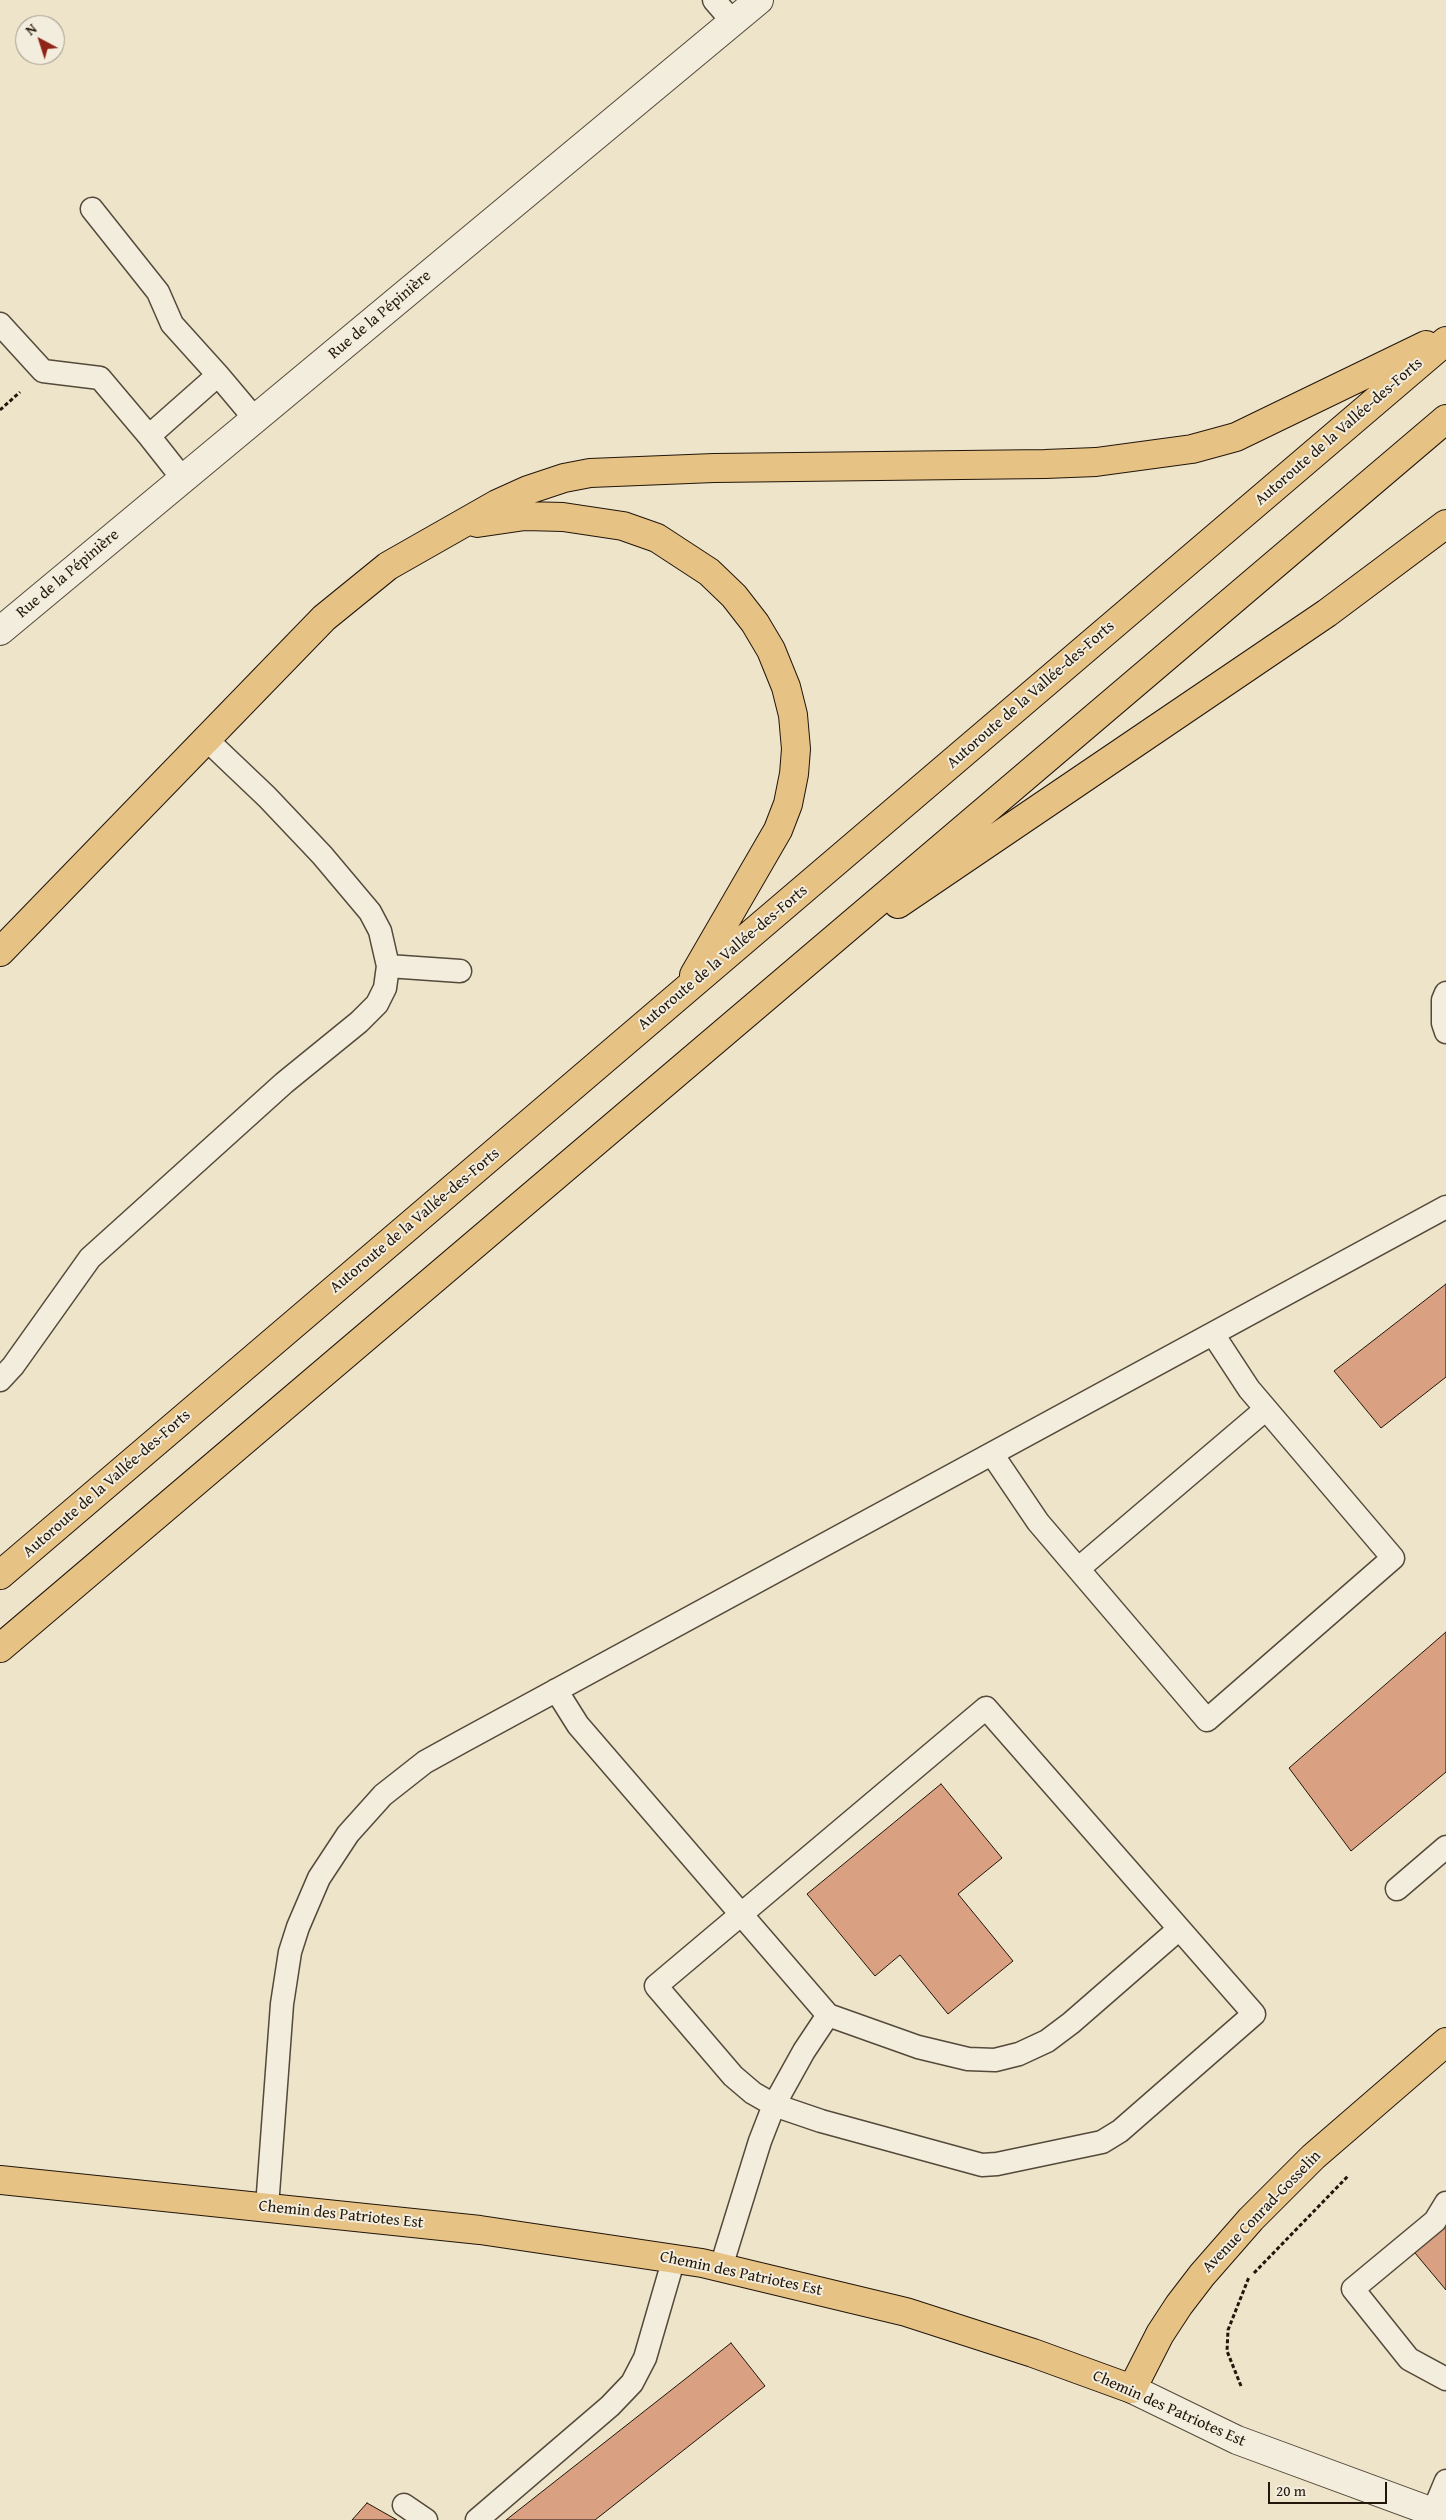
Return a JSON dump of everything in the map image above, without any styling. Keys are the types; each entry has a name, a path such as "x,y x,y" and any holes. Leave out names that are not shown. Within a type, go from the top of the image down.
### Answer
{"main road":[{"path":"0,952 285,656 355,591 388,566 456,527 528,490 564,478 590,473 714,468 1096,462 1192,449 1236,437 1446,335"},
{"name":"Autoroute de la Vallée-des-Forts","path":"0,1575 1446,340"},
{"path":"0,1648 1446,419"},
{"path":"456,527 525,516 563,517 623,526 657,538 683,553 722,584 755,623 771,650 786,687 794,715 796,749 794,774 788,804 778,830 684,992"},
{"path":"781,984 1327,613 1446,524"},
{"name":"Avenue Conrad-Gosselin","path":"1132,2389 1160,2334 1179,2306 1202,2275 1251,2219 1313,2157 1446,2042"},
{"name":"Chemin des Patriotes Est","path":"0,2180 480,2230 674,2258 721,2267 906,2312 1033,2353 1132,2389"}],"street":[{"name":"Rue de la Pépinière","path":"0,631 759,0"},
{"name":"Chemin des Patriotes Est","path":"1132,2389 1237,2440 1440,2514"}],"lane":[{"path":"714,0 733,22"},
{"path":"92,209 158,292 172,324 255,419"},
{"path":"0,324 43,371 100,378 150,436 183,479"},
{"path":"150,436 218,375"},
{"path":"0,1380 13,1366 90,1258 284,1083 359,1022 377,1004 385,988 388,966 380,931 370,912 302,833 205,738"},
{"path":"388,966 460,971"},
{"path":"1446,993 1443,1000 1443,1023 1446,1032"},
{"path":"267,2207 285,1978 298,1927 319,1878 332,1855 365,1814 404,1778 425,1762 556,1690 1446,1207"},
{"path":"992,1454 1038,1522 1207,1720 1393,1558 1266,1409 1233,1367 1213,1334"},
{"path":"1078,1569 1266,1409"},
{"path":"556,1690 578,1725 828,2015 918,2047 968,2060 995,2060 1019,2054 1047,2041 1071,2023 1180,1929"},
{"path":"986,1708 1254,2014 1120,2131 1102,2142 997,2164 982,2165 821,2121 774,2105 752,2093 733,2076 656,1986 742,1914 986,1708"},
{"path":"1397,1889 1446,1847"},
{"path":"721,2267 760,2141 774,2105 804,2051 828,2015"},
{"path":"1446,2204 1435,2221 1353,2289 1409,2359 1446,2379"},
{"path":"477,2520 610,2406 632,2383 645,2358 674,2258"},
{"path":"1440,2514 1446,2481"},
{"path":"404,2505 426,2520"}],"path":[{"path":"1241,2386 1227,2351 1228,2330 1248,2278 1351,2173"}],"building":[{"path":"1446,1284 1446,1377 1381,1428 1334,1371"},
{"path":"1446,1632 1446,1772 1351,1851 1289,1768"},
{"path":"941,1784 1002,1858 958,1894 1013,1961 948,2014 900,1955 875,1976 807,1894"},
{"path":"1446,2217 1446,2290 1410,2247"},
{"path":"731,2343 765,2386 595,2520 506,2520"},
{"path":"367,2503 397,2520 352,2520"}]}
